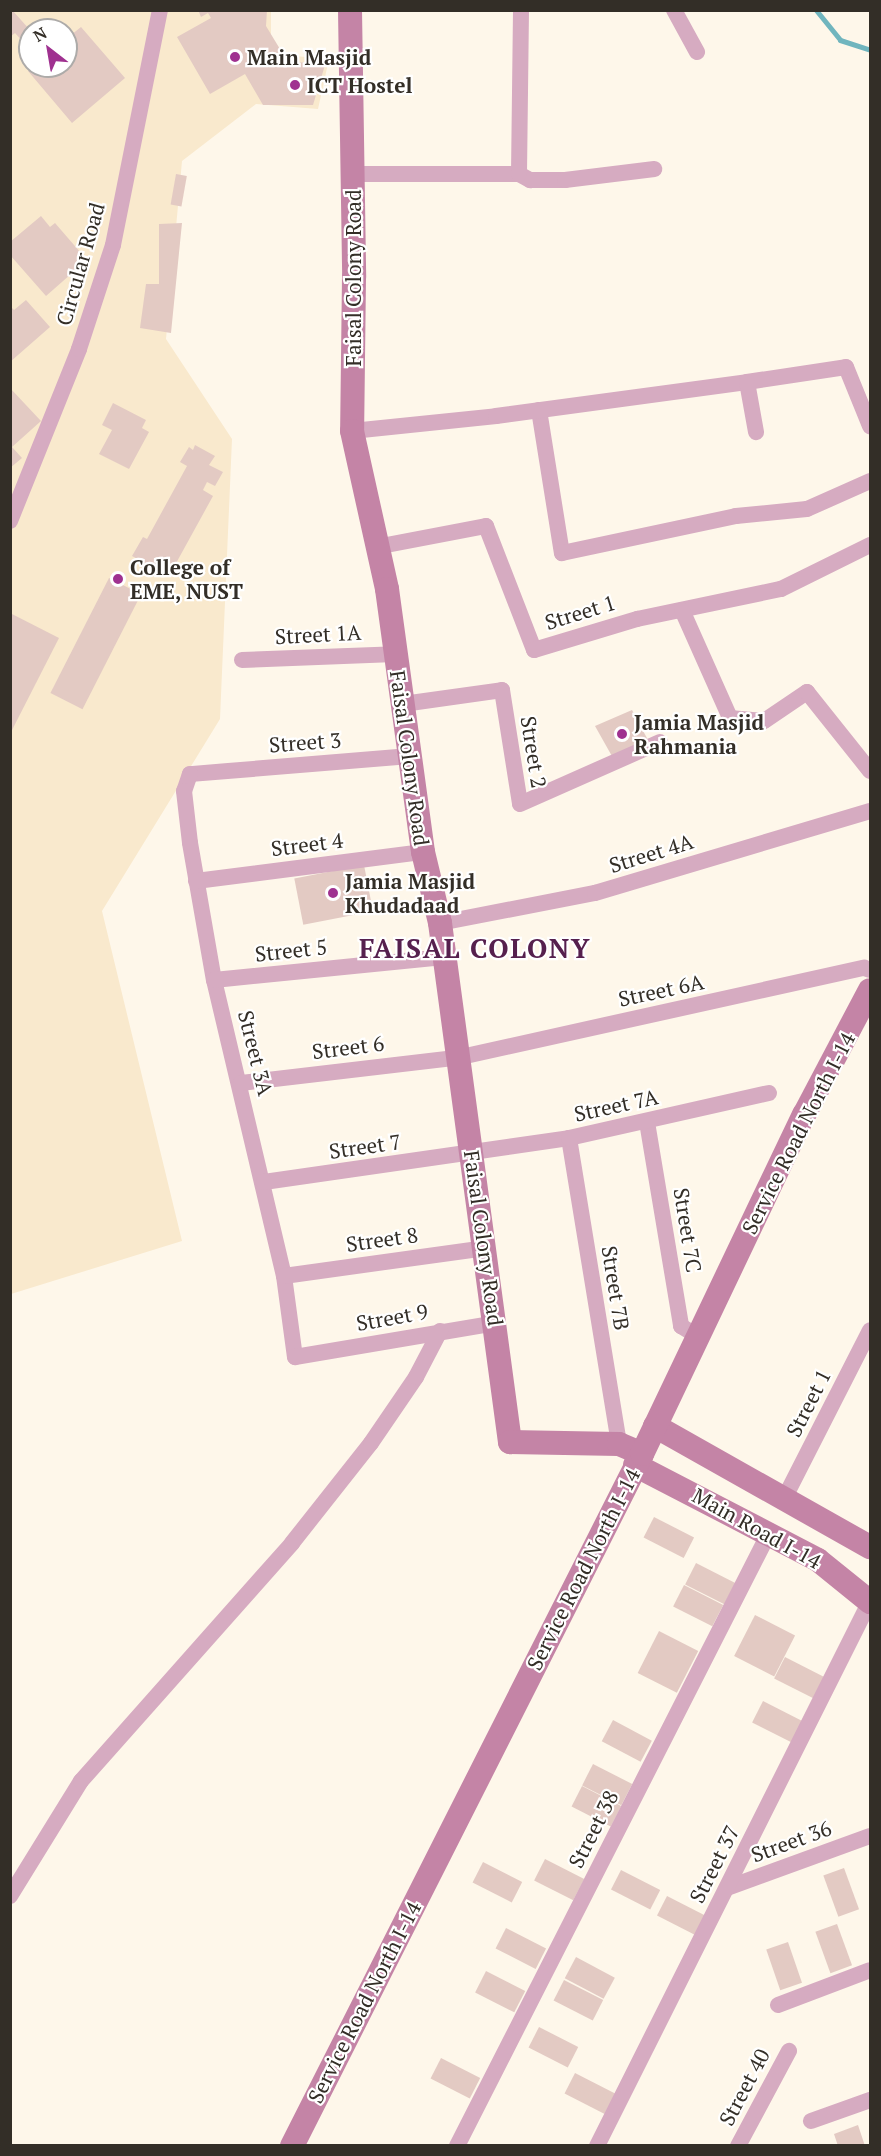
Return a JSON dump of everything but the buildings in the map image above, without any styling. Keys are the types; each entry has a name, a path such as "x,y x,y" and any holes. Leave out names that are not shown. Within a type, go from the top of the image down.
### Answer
{"main road":[{"name":"Faisal Colony Road","path":"350,10 353,174 352,431 395,654 423,852 440,923 461,1056 472,1154 497,1323 510,1442 620,1444 639,1459"},
{"name":"Service Road North I-14","path":"292,2145 639,1459 804,1116 870,990"},
{"name":"Main Road I-14","path":"655,1426 785,1497 870,1547"},
{"name":"Main Road I-14","path":"639,1459 818,1560 870,1601"},
{"path":"729,1511 748,1477"}],"street":[{"name":"Circular Road","path":"10,521 79,349 112,245 160,10"},
{"path":"519,174 521,10"},
{"path":"674,10 697,52"},
{"path":"353,174 519,174 530,180 565,180 654,169"},
{"path":"352,431 539,410 846,367 870,426"},
{"path":"747,382 756,432"},
{"path":"539,410 562,553 736,516 807,509 870,481"},
{"name":"Street 1","path":"376,548 486,526 534,650 682,610 782,589 870,545"},
{"path":"682,610 730,718 764,721 807,692 870,771"},
{"name":"Street 1A","path":"242,660 395,654"},
{"name":"Street 2","path":"403,704 502,690 520,804 660,741"},
{"name":"Street 3","path":"203,771 410,756"},
{"name":"Street 3A","path":"203,771 190,774 184,790 196,881 214,980 241,1083 284,1276 295,1357"},
{"name":"Street 4A","path":"440,923 595,893 870,811"},
{"name":"Street 4","path":"196,881 423,852"},
{"name":"Street 5","path":"214,980 444,957"},
{"name":"Street 6A","path":"461,1056 864,968 870,970"},
{"name":"Street 6","path":"241,1083 461,1056"},
{"name":"Street 7A","path":"472,1154 647,1122 769,1093"},
{"name":"Street 7C","path":"647,1122 681,1326 697,1336"},
{"name":"Street 7B","path":"569,1138 620,1444"},
{"name":"Street 7","path":"264,1182 472,1154"},
{"name":"Street 8","path":"284,1276 486,1248"},
{"name":"Street 9","path":"295,1357 497,1323"},
{"name":"Street 1","path":"785,1497 870,1330"},
{"path":"10,1896 81,1781 292,1543 371,1443 416,1377 440,1331"},
{"name":"Street 38","path":"457,2145 769,1533"},
{"name":"Street 37","path":"597,2145 870,1601"},
{"name":"Street 36","path":"727,1888 870,1836"},
{"path":"778,2006 870,1970"},
{"name":"Street 40","path":"738,2145 789,2051"},
{"path":"811,2121 870,2100"}],"shaded area":[{"name":"College of EME, NUST","path":"11,11 271,11 271,54 329,59 318,109 256,104 182,161 166,339 232,439 220,719 102,911 182,1241 11,1294"}],"waterway":[{"path":"816,10 840,40 870,50"}],"place":[{"name":"Main Masjid","path":"235,57"},
{"name":"ICT Hostel","path":"295,85"},
{"name":"College of EME, NUST","path":"118,579"},
{"name":"Jamia Masjid Rahmania","path":"622,734"},
{"name":"Jamia Masjid Khudadaad","path":"333,893"}],"district":[{"name":"FAISAL COLONY","path":"475,949"}]}
